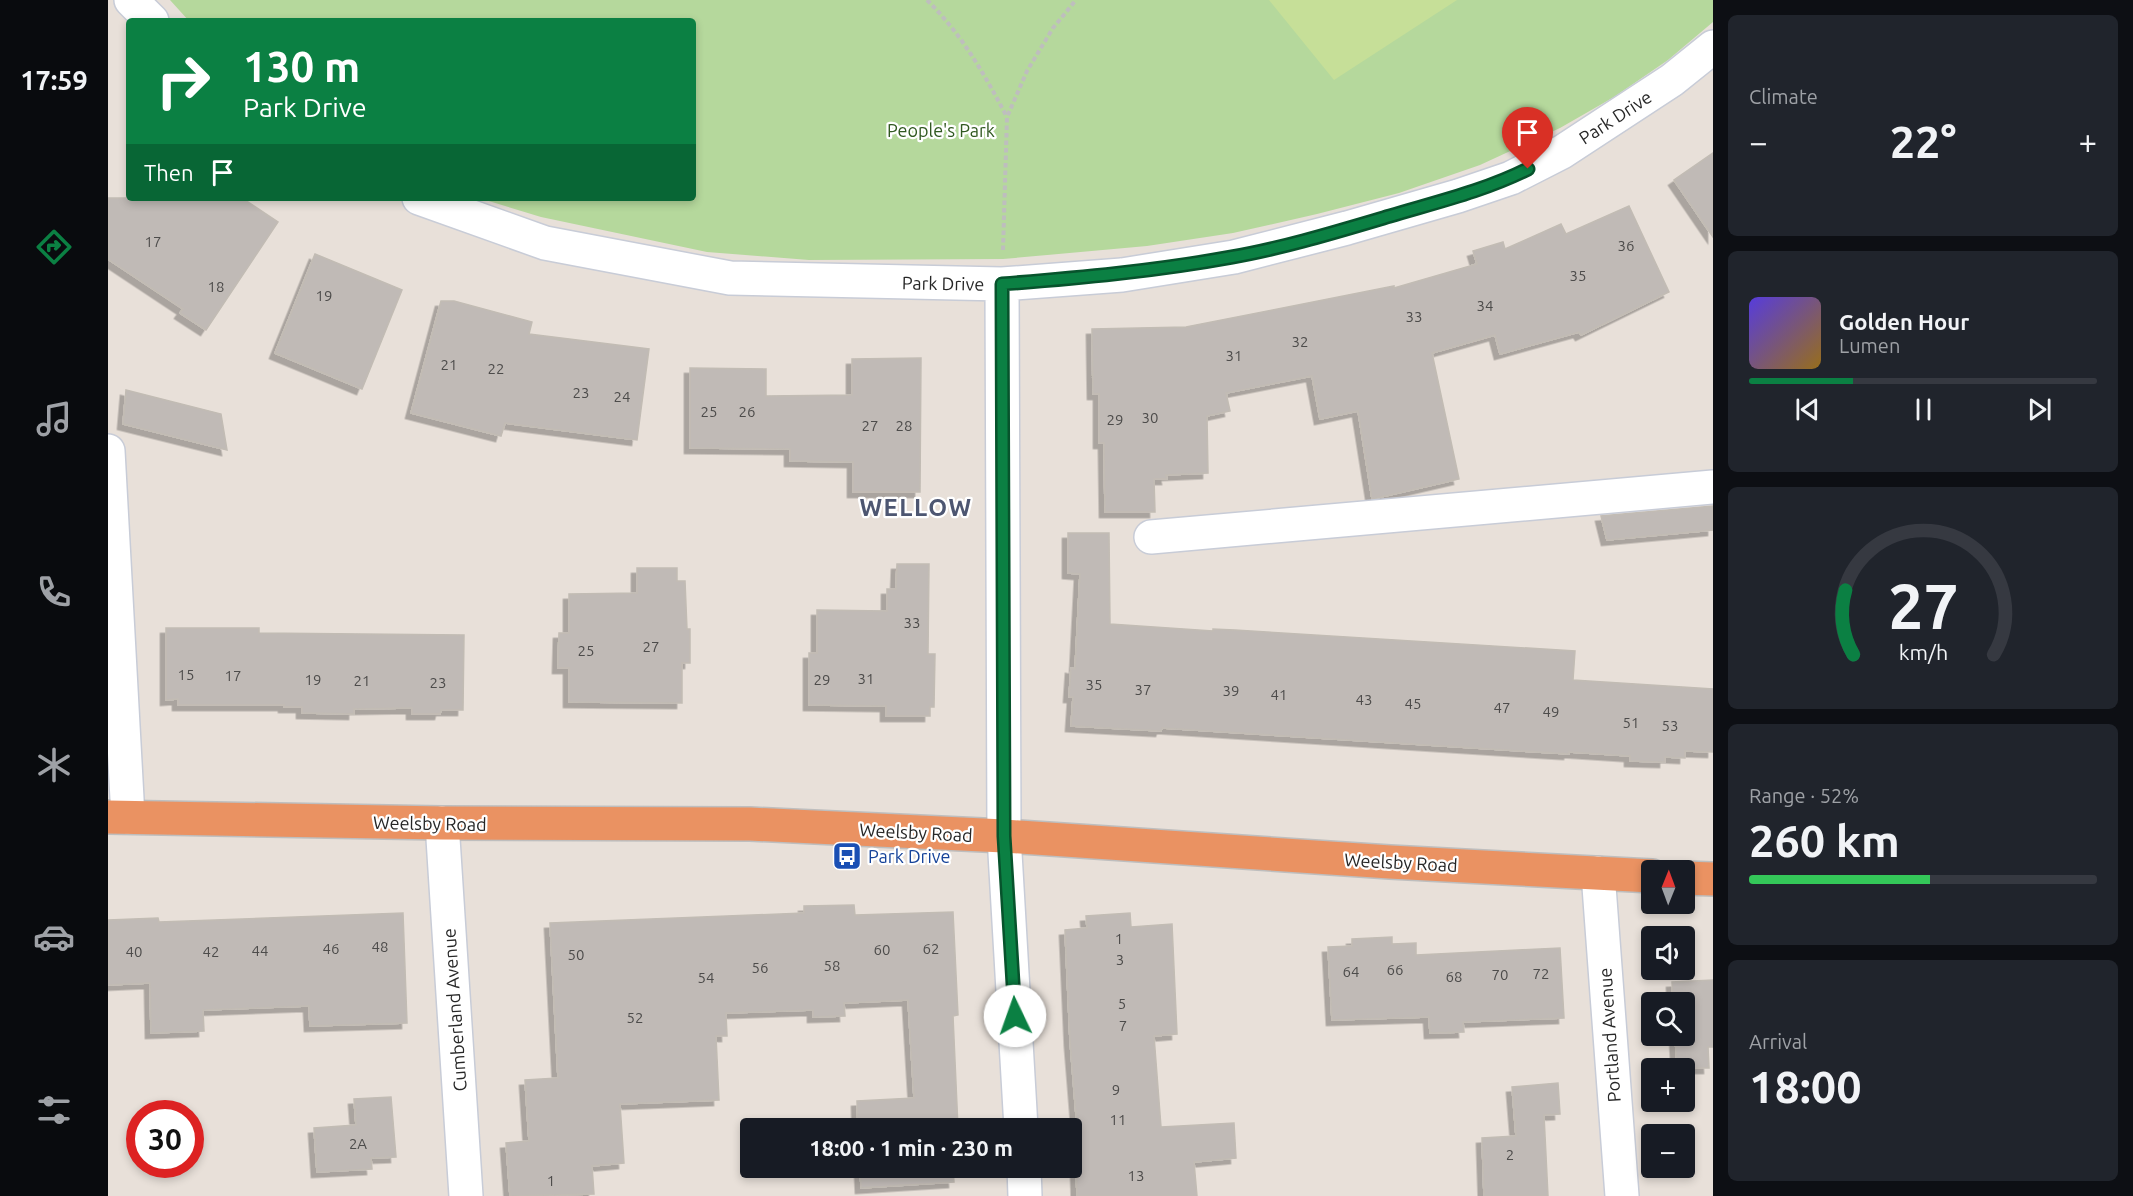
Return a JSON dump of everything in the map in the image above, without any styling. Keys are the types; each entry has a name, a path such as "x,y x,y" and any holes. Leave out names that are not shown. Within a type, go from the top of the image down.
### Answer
{"highway":[{"name":"Weelsby Road","path":"118,817 442,823 750,824 1004,836 1390,862 1641,875"},
{"path":"1695,878 1713,879"}],"street":[{"path":"131,0 149,18"},
{"name":"Park Drive","path":"427,201 545,243 730,278 1002,284 1122,275 1234,257 1347,228 1458,196 1510,178 1562,152 1672,80 1713,46"},
{"path":"1002,284 1004,836 1021,1118"},
{"path":"108,452 118,817"},
{"path":"1151,537 1713,486"},
{"name":"Cumberland Avenue","path":"442,823 466,1196"},
{"name":"Portland Avenue","path":"1598,873 1622,1196"},
{"path":"1024,1178 1025,1196"}],"path":[{"path":"927,0 945,18 980,65 1007,117"},
{"path":"1002,284 1007,117 1027,70 1053,28 1076,0"}],"green space":[{"name":"People's Park","path":"170,0 1713,0 1713,22 1668,60 1614,97 1560,128 1480,165 1399,193 1233,233 1147,246 1003,259 809,260 707,252 541,217 489,201 696,201 696,18 186,18"},
{"path":"1269,0 1457,0 1334,80"}],"building":[{"path":"1713,153 1713,237 1674,180"},
{"path":"108,198 126,198 126,201 246,201 278,222 206,330 180,313 183,309 108,259"},
{"path":"1629,206 1669,292 1581,335 1579,332 1500,354 1495,335 1432,353 1459,479 1372,499 1358,411 1320,419 1312,376 1226,393 1230,411 1207,416 1208,473 1166,475 1167,479 1154,479 1155,512 1105,512 1104,443 1099,443 1099,394 1093,394 1092,329 1186,327 1394,286 1394,288 1477,264 1473,251 1503,242 1505,249 1561,224 1566,234"},
{"path":"315,254 402,290 362,389 275,353"},
{"path":"441,301 454,301 532,322 529,334 649,349 637,440 505,423 501,436 411,413"},
{"path":"921,358 920,492 853,492 853,462 790,461 790,449 690,448 690,368 766,369 766,396 852,395 852,359"},
{"path":"126,390 221,414 227,450 123,424"},
{"path":"1713,506 1713,530 1607,540 1601,516"},
{"path":"1068,533 1109,533 1110,624 1575,651 1573,680 1713,689 1713,752 1685,751 1685,758 1665,757 1665,762 1630,761 1630,756 1569,752 1569,754 1162,728 1161,731 1071,726 1073,697 1069,697 1071,668 1075,669 1080,574 1068,573"},
{"path":"897,564 929,564 928,654 935,654 934,707 930,707 930,716 886,716 886,706 809,705 809,653 817,653 817,610 887,611 887,589 896,589"},
{"path":"637,568 677,568 677,581 685,581 687,629 690,629 690,663 682,663 682,703 569,702 569,668 558,668 559,633 569,633 569,594 637,593"},
{"path":"166,628 259,628 259,633 464,635 463,710 441,710 440,714 412,714 412,708 354,709 354,714 302,713 302,707 284,707 284,705 178,705 178,699 166,700"},
{"path":"854,905 855,915 953,912 958,1015 953,1016 958,1118 858,1118 857,1101 914,1098 908,1000 844,1003 845,1016 813,1017 813,1010 726,1013 727,1036 716,1036 719,1100 620,1104 624,1163 592,1166 594,1194 510,1196 506,1143 529,1141 525,1080 558,1078 550,923 804,913 804,906"},
{"path":"403,913 407,1023 310,1026 309,1006 203,1010 204,1031 151,1033 150,983 108,985 108,920 158,918 159,922"},
{"path":"1130,913 1131,927 1172,924 1177,1034 1154,1036 1161,1127 1234,1123 1236,1158 1194,1162 1197,1196 1077,1196 1076,1178 1082,1178 1082,1118 1076,1118 1065,930 1087,928 1086,916"},
{"path":"1392,937 1392,944 1416,943 1416,955 1560,948 1564,1018 1463,1022 1464,1032 1430,1033 1429,1017 1332,1020 1328,947 1352,946 1352,939"},
{"path":"1713,980 1713,1047 1708,1047 1709,1068 1695,1068 1695,1058 1676,1058 1676,1046 1695,1046 1695,992 1672,992 1672,982"},
{"path":"1558,1083 1560,1114 1544,1115 1548,1196 1484,1196 1482,1138 1516,1136 1512,1087"},
{"path":"391,1097 396,1157 371,1158 372,1169 317,1172 314,1128 356,1125 354,1099"},
{"path":"861,1178 954,1178 954,1182 861,1188"}],"place":[{"name":"Park Drive","path":"847,856"}],"district":[{"name":"WELLOW","path":"916,507"}],"route":[{"path":"1015,1016 1004,836 1002,284 1122,275 1234,257 1458,196 1510,178 1528,169"}]}
